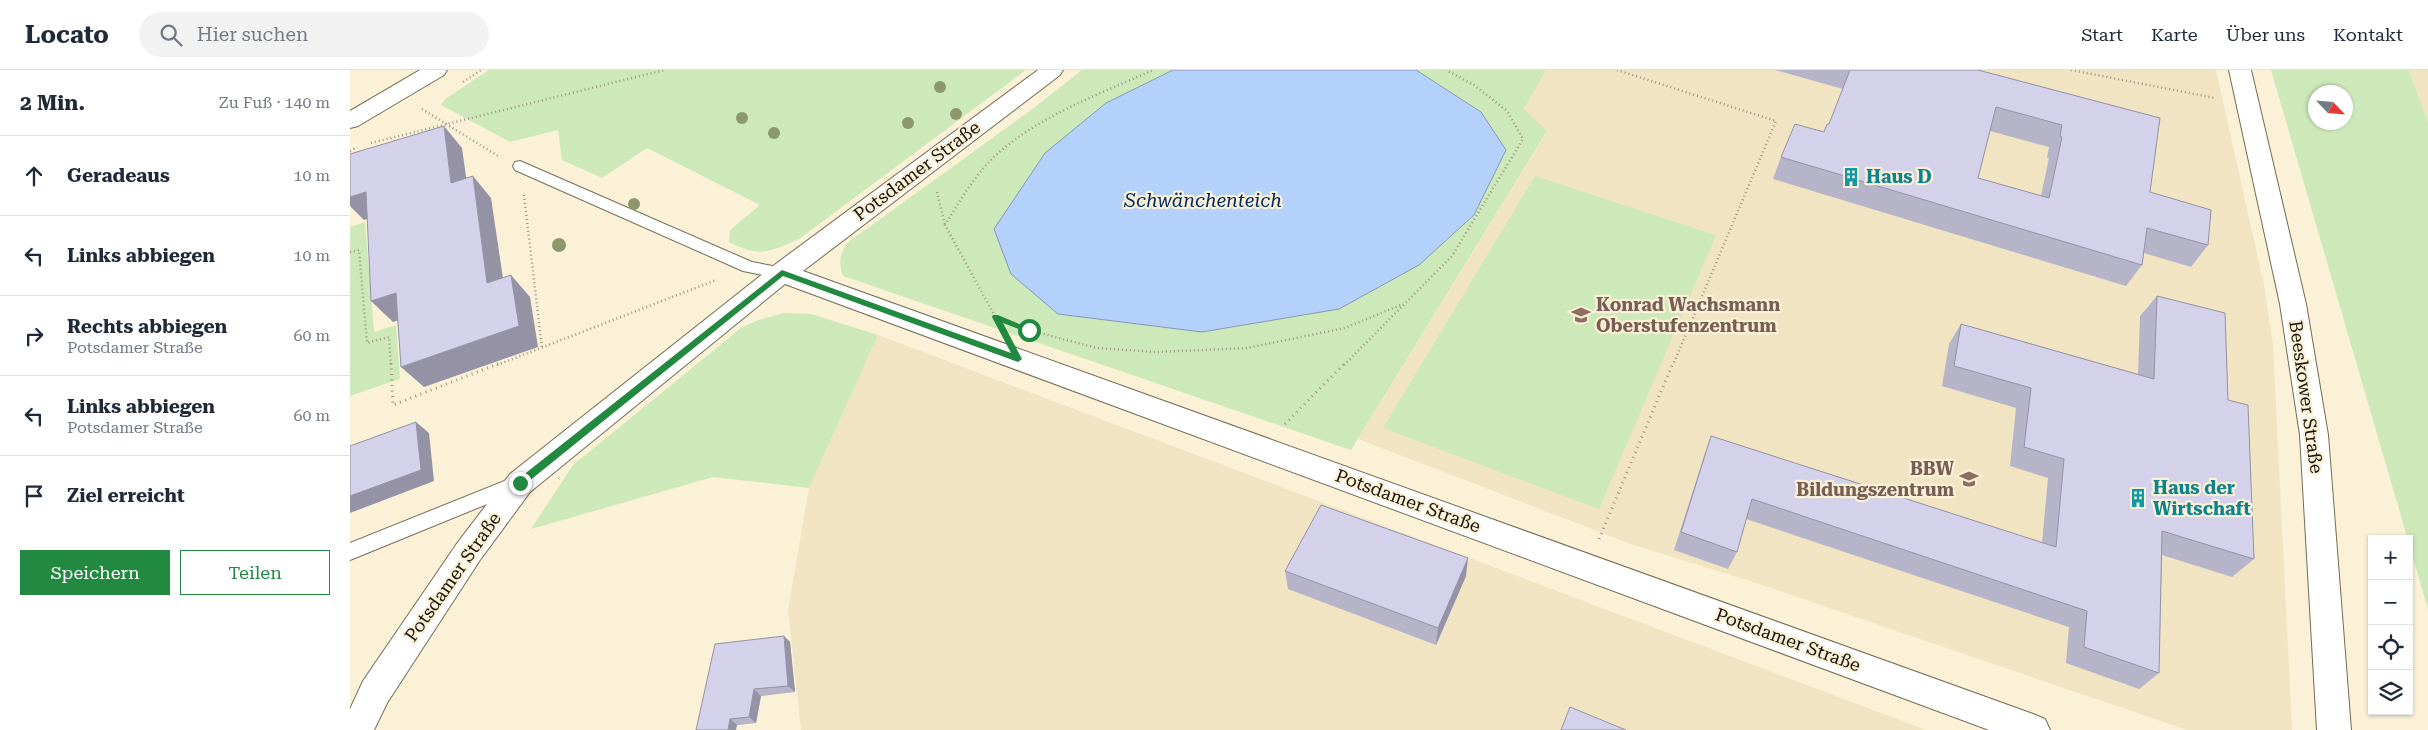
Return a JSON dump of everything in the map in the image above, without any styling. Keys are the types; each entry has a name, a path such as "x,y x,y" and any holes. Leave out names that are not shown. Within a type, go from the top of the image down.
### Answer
{"street":[{"name":"Potsdamer Straße","path":"357,730 380,684 469,551 520,483 782,272 1052,70"},
{"name":"Beeskower Straße","path":"2240,70 2293,304 2314,435 2334,730"},
{"path":"350,121 398,94 432,71"},
{"name":"Potsdamer Straße","path":"782,272 2033,730"}],"lane":[{"path":"520,166 749,267 782,272"},
{"path":"350,552 520,483"}],"path":[{"path":"370,143 664,70"},
{"path":"1018,359 945,225 980,172 1013,141 1071,108 1153,70"},
{"path":"1262,448 1452,256 1523,139 1507,110 1474,86 1446,70"},
{"path":"1587,567 1776,121 1617,70"},
{"path":"2071,70 2248,105"},
{"path":"398,94 507,161 520,166 542,348"},
{"path":"350,252 359,250 367,343 389,337 393,405 749,267"},
{"path":"1029,330 1097,348 1156,352 1247,348 1345,328 1405,303"},
{"path":"996,317 1004,321"}],"shaded area":[{"path":"1546,70 2216,70 2264,285 2273,344 2292,730 2187,730 1756,583 1631,544 1358,439 1547,132 1524,109"},
{"path":"2409,70 2428,70 2428,123"},
{"path":"878,335 1926,730 801,730 788,610 809,488"}],"green space":[{"path":"489,70 1026,70 799,239 772,250 757,252 729,242 730,230 760,205 647,148 602,178 562,160 558,130 510,142 441,105 445,99"},
{"path":"1082,70 1173,70 1106,103 1419,265 1474,215 1506,150 1481,112 1416,70 1546,70 1524,109 1547,131 1351,450 843,276 840,259 847,243 1031,110"},
{"path":"2271,70 2409,70 2428,123 2428,609 2413,558 2413,535 2406,535"},
{"path":"1535,176 1716,235 1599,509 1383,428"},
{"path":"365,222 374,332 396,325 400,379 350,396 350,227"},
{"path":"784,313 811,314 878,335 809,488 713,477 531,529 573,465 741,328 758,320"}],"water":[{"name":"Schwänchenteich","path":"1173,70 1416,70 1481,112 1506,150 1474,215 1419,265 1339,309 1202,332 1058,314 1011,274 994,229 1045,153 1106,103"}],"building":[{"path":"1850,70 1978,70 2160,118 2150,192 2211,210 2208,245 2147,228 2142,265 1781,157 1795,124 1824,132 1827,124 1829,124","holes":["1996,107 2062,125 2060,136 2062,137 2049,198 1978,178"]},
{"path":"444,126 451,183 473,176 487,283 511,275 519,326 401,367 396,293 371,301 366,192 350,197 350,154"},
{"name":"Haus der Wirtschaft","path":"2157,296 2225,313 2228,400 2248,405 2254,559 2162,531 2159,673 2084,647 2087,611 1752,499 1737,552 1681,532 1711,436 2056,547 2064,459 2024,447 2031,388 1954,366 1961,324 2154,379"},
{"path":"416,422 421,470 350,496 350,446"},
{"path":"1321,505 1468,558 1438,628 1285,571"},
{"path":"784,636 788,686 754,689 749,717 730,719 728,730 696,730 715,644"},
{"path":"1570,707 1626,730 1561,730"}],"place":[{"name":"Haus D","path":"1851,177"},
{"name":"Konrad Wachsmann Oberstufenzentrum","path":"1581,315"},
{"name":"BBW Bildungszentrum","path":"1969,479"},
{"name":"Haus der Wirtschaft","path":"2138,498"}],"route":[{"path":"520,483 782,272 1018,359 996,317 1029,330"}]}
